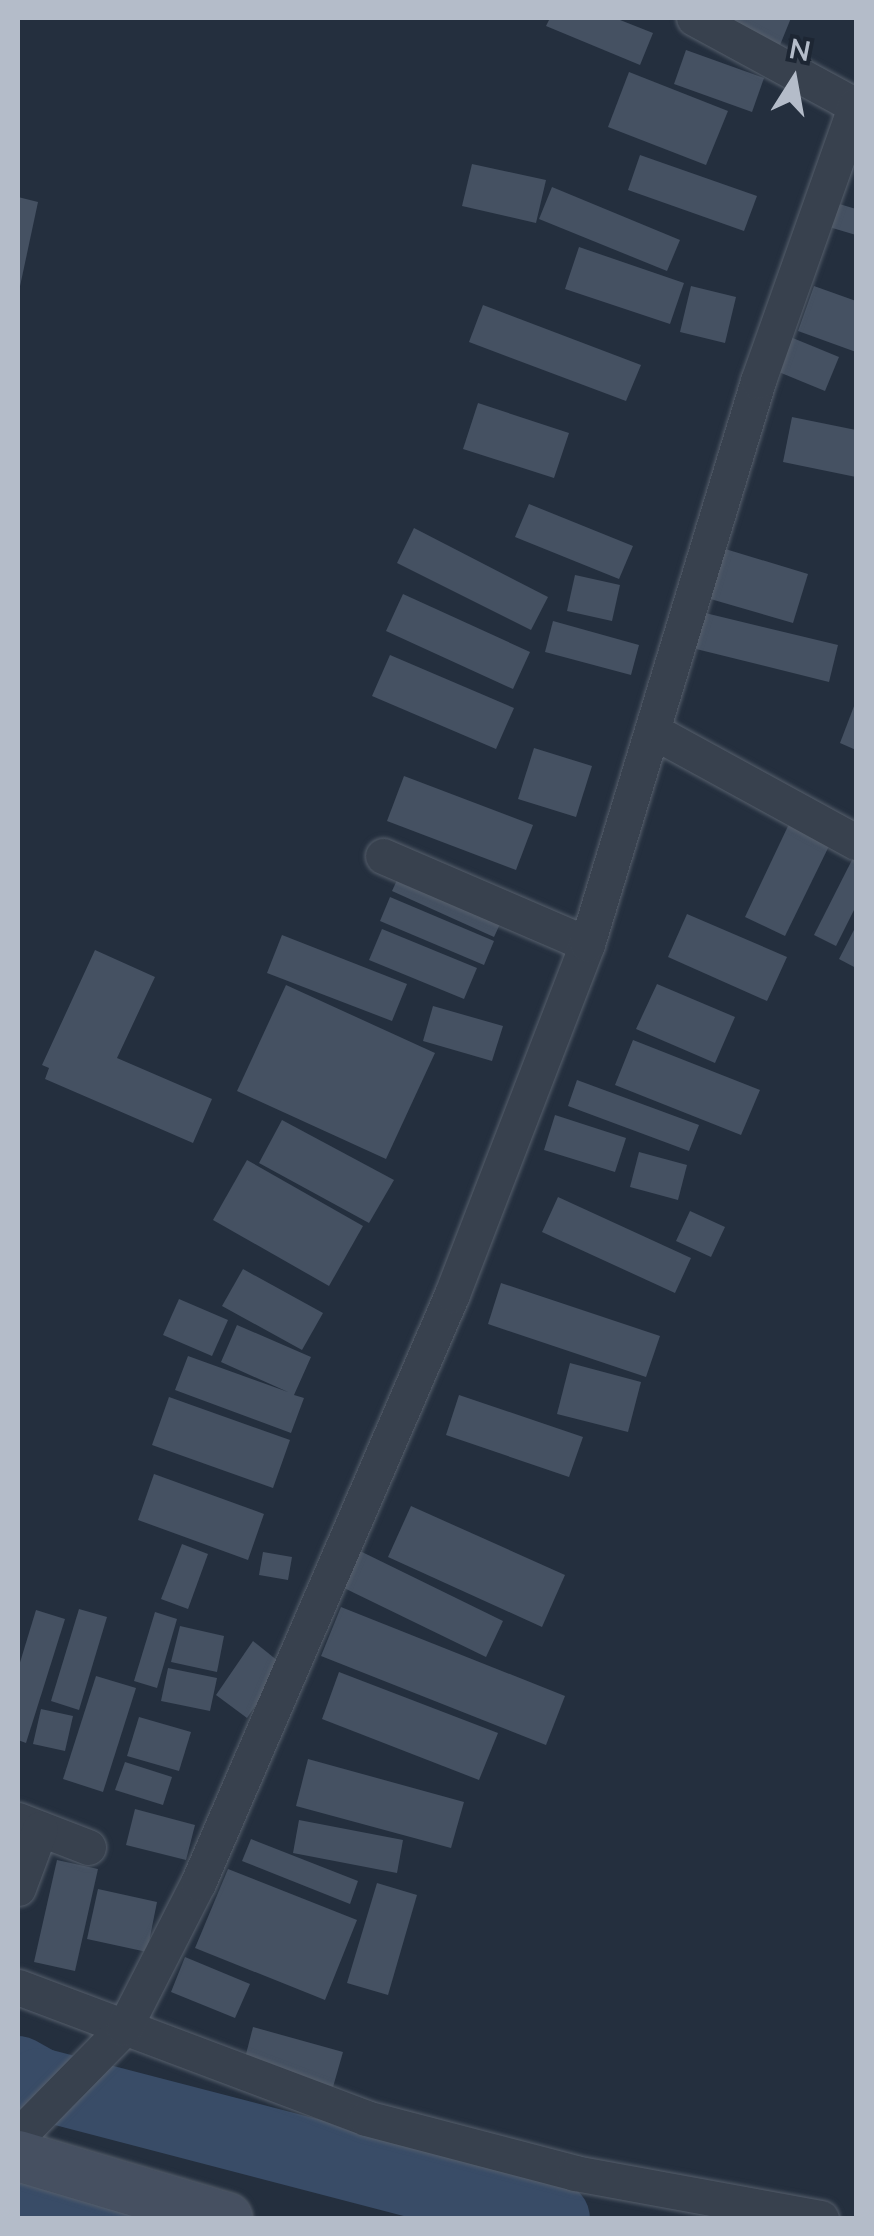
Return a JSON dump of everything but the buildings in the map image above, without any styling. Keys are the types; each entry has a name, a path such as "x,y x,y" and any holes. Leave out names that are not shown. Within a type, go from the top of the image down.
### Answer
{"street":[{"path":"227,2218 24,2137 117,2037 198,1883 452,1294 587,944 758,380 856,105 694,18"},
{"path":"654,731 856,842"},
{"path":"383,856 587,944"},
{"path":"18,1888 29,1825 88,1847"},
{"path":"18,1987 117,2037 490,2154 821,2218"}],"waterway":[{"path":"18,2072 40,2084 554,2218"},
{"path":"18,2187 112,2218"}]}
